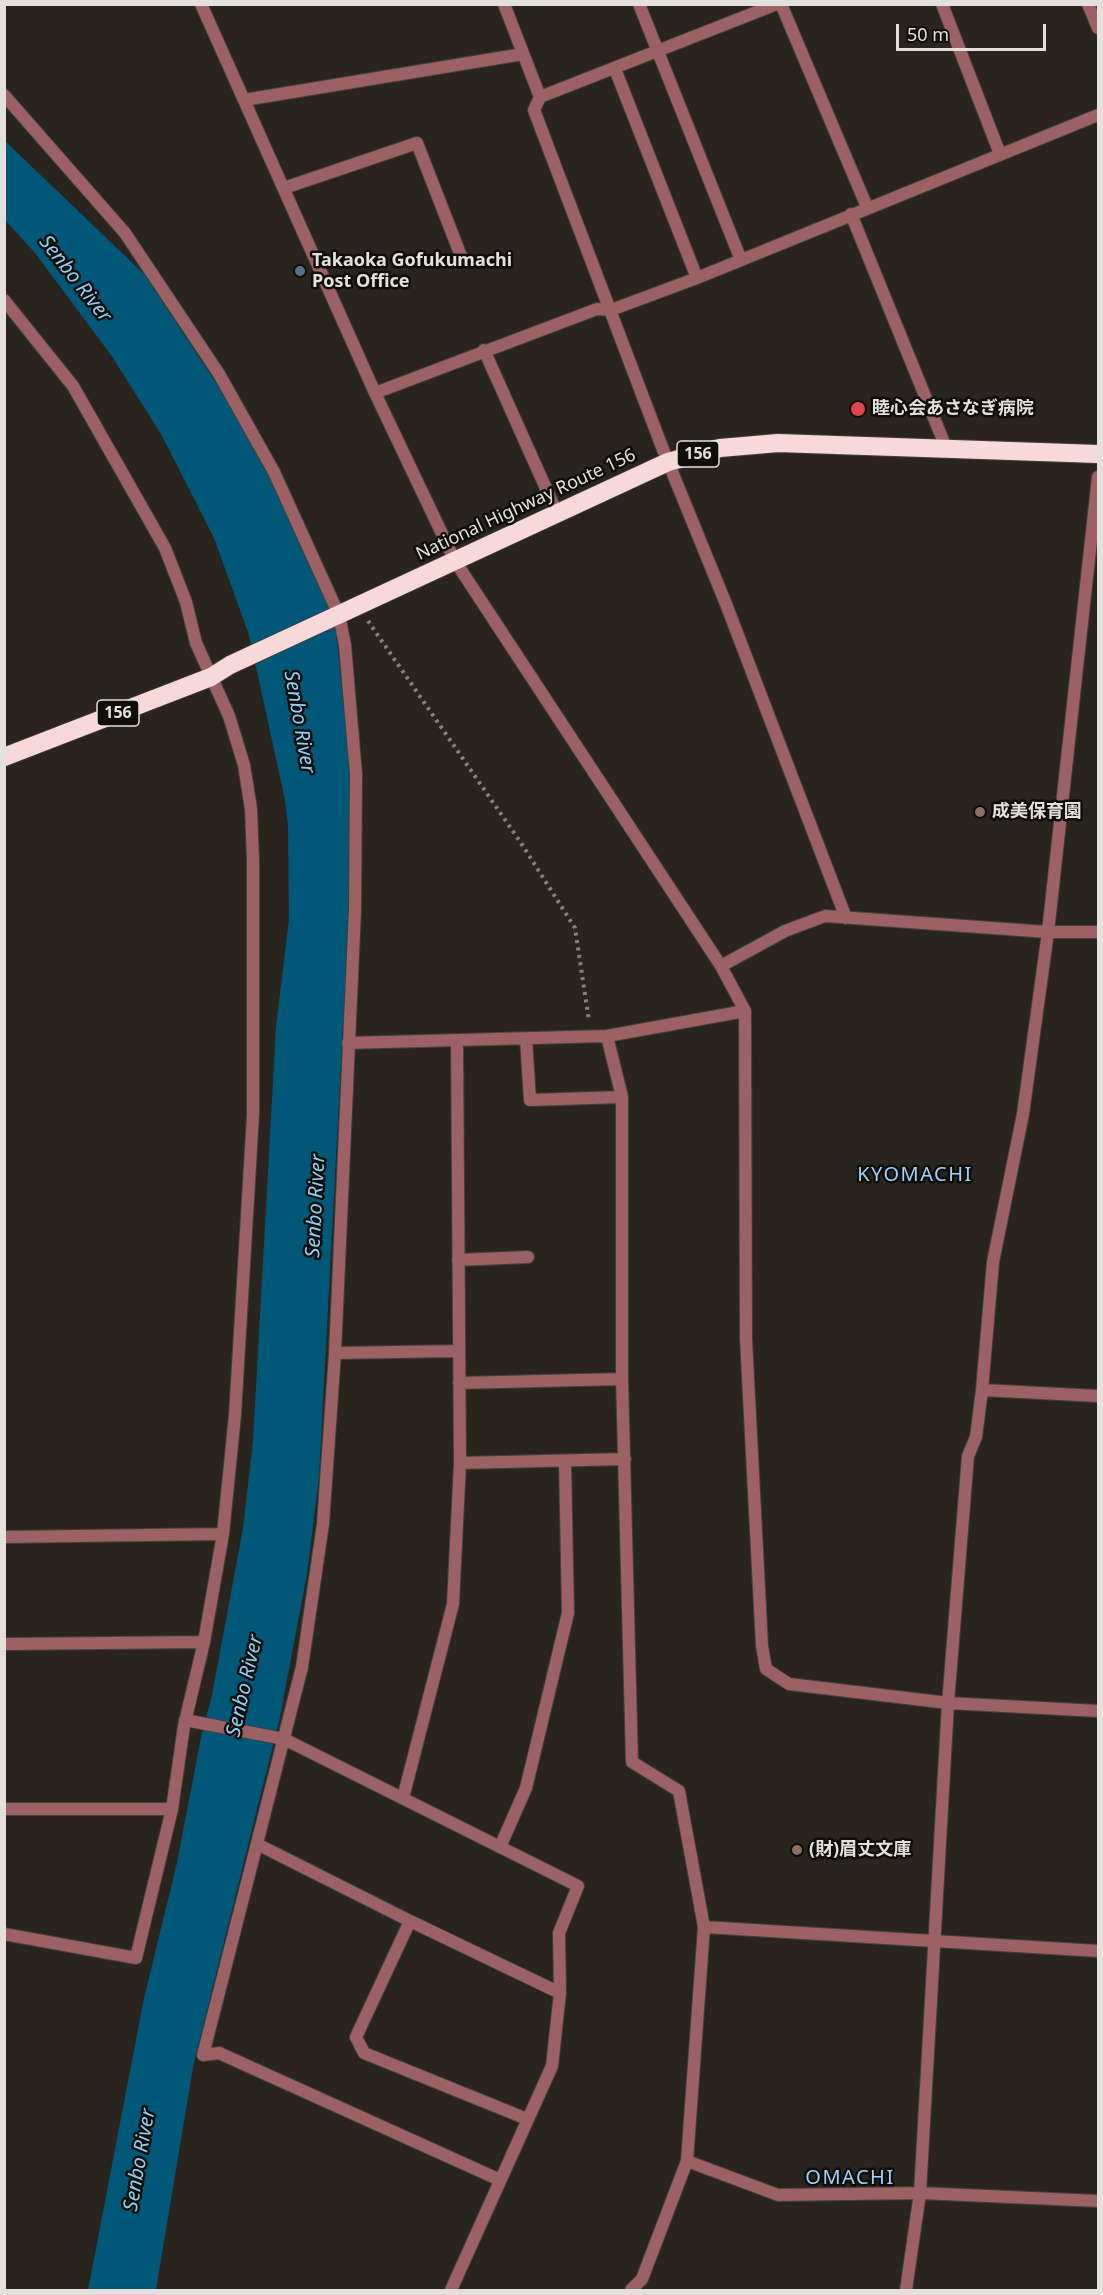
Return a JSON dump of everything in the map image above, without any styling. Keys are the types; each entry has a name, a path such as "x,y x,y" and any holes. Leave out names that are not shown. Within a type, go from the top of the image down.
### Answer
{"highway":[{"name":"National Highway Route 156","path":"4,757 212,677 230,665 668,462 720,448 778,443 1098,454"}],"street":[{"path":"201,4 375,393 455,561 722,966 745,1011 746,1339 766,1669 789,1684 948,1703 1098,1711"},
{"path":"504,4 540,97"},
{"path":"639,4 741,260"},
{"path":"942,4 1000,154"},
{"path":"1088,4 1098,28"},
{"path":"846,918 534,110 540,97 775,5 867,207"},
{"path":"244,100 523,54"},
{"path":"615,69 698,278"},
{"path":"4,95 125,233 219,374 274,472 336,617 345,645 356,774 355,910 335,1353 323,1524 302,1667 280,1738 257,1844 203,2055 219,2054 500,2180"},
{"path":"375,393 597,309 612,310 698,278 867,207 1098,115"},
{"path":"284,188 417,143 462,256"},
{"path":"851,214 947,450"},
{"path":"4,300 72,386 165,548 186,602 196,643 228,717 244,765 251,809 253,860 253,1115 235,1415 223,1534 204,1642 185,1720 172,1809 136,1958 4,1934"},
{"path":"484,350 557,513"},
{"path":"906,2290 920,2193 948,1703 968,1456 976,1437 993,1262 1023,1114 1048,932 1098,477"},
{"path":"722,966 785,931 825,916 1048,932 1098,932"},
{"path":"348,1043 607,1036 745,1011"},
{"path":"607,1036 622,1097 622,1379 626,1459 632,1762 678,1791 704,1927 687,2161 642,2279 631,2290"},
{"path":"526,1039 530,1100 622,1097"},
{"path":"403,1798 453,1604 460,1463 457,1041"},
{"path":"458,1260 528,1257"},
{"path":"335,1353 459,1351"},
{"path":"459,1383 622,1379"},
{"path":"982,1390 1098,1396"},
{"path":"460,1463 626,1459"},
{"path":"500,1847 526,1788 568,1613 565,1461"},
{"path":"4,1537 223,1534"},
{"path":"4,1644 204,1642"},
{"path":"185,1720 280,1738 578,1886 559,1932 560,1992 552,2066 451,2290"},
{"path":"4,1809 172,1809"},
{"path":"257,1844 410,1921 560,1992"},
{"path":"410,1921 356,2037 364,2053 527,2119"},
{"path":"704,1927 1098,1952"},
{"path":"687,2161 778,2194 920,2193 1098,2201"}],"path":[{"path":"358,607 521,843 575,928 592,1036"}],"water":[{"name":"Senbo River","path":"5,141 144,274 234,410 273,479 334,611 351,780 350,893 319,1477 307,1574 280,1717 194,2062 156,2290 88,2290 144,1998 177,1863 201,1737 212,1695 243,1528 253,1441 276,1027 289,919 288,826 285,800 249,635 214,538 161,434 111,355 35,253 5,220"}],"place":[{"name":"Takaoka Gofukumachi Post Office","path":"300,271"},
{"name":"睦心会あさなぎ病院","path":"858,409"},
{"name":"成美保育園","path":"980,812"},
{"name":"(財)眉丈文庫","path":"797,1850"}],"district":[{"name":"KYOMACHI","path":"915,1175"},
{"name":"OMACHI","path":"850,2178"}]}
